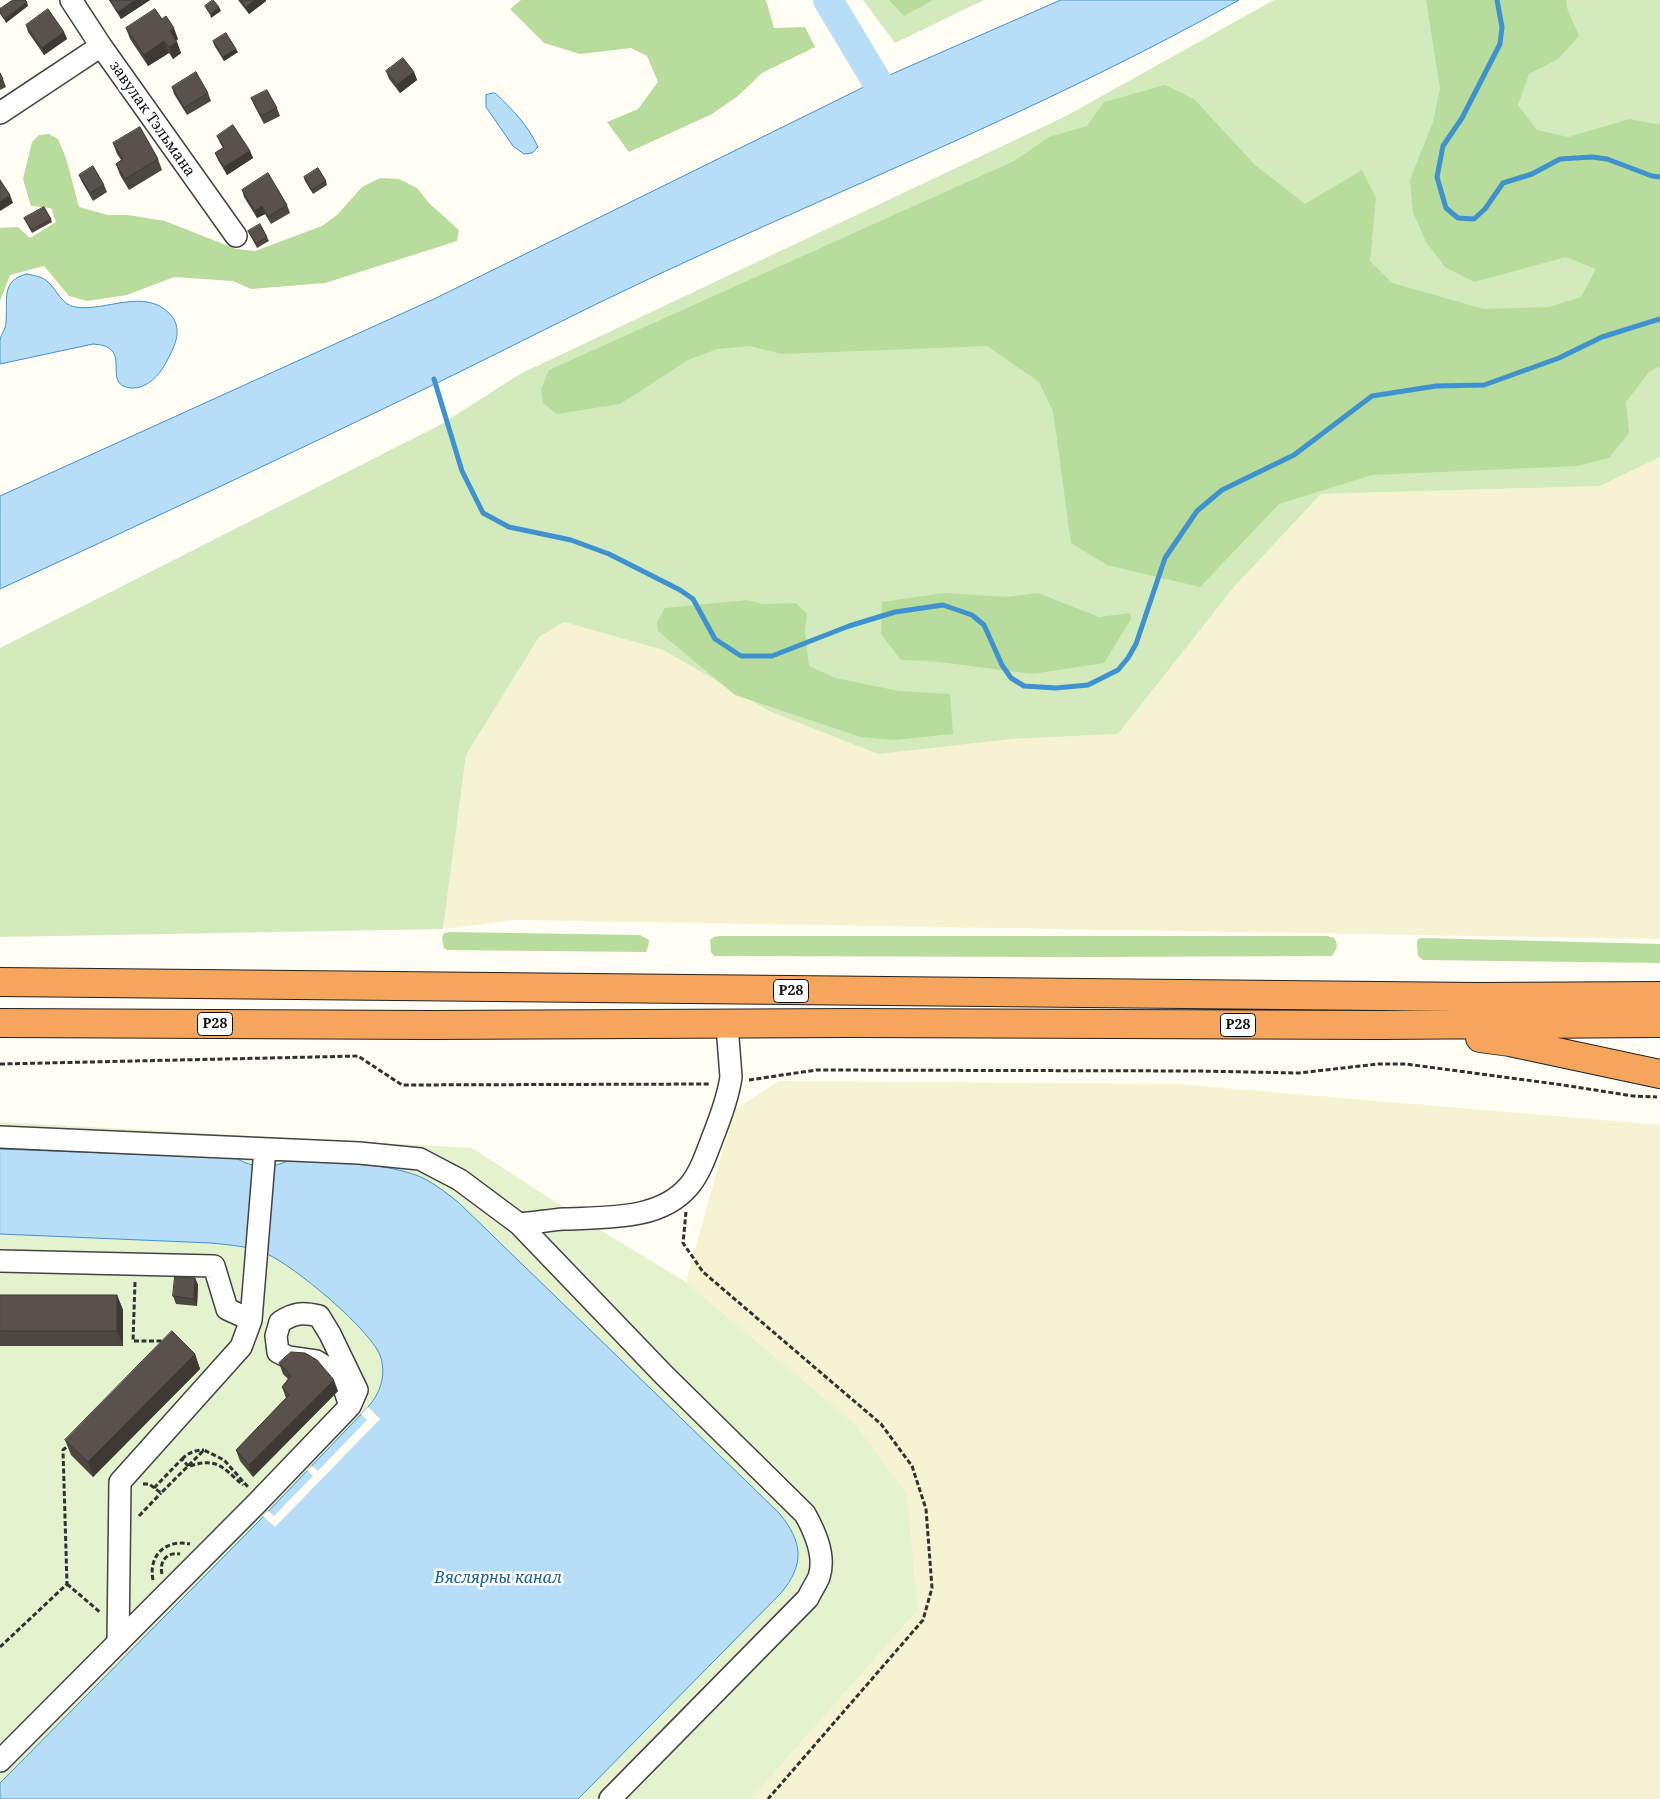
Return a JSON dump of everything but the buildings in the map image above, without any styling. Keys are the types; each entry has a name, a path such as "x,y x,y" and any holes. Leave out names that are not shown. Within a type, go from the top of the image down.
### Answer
{"highway":[{"name":"Р28","path":"0,982 1448,997 1660,996"},
{"name":"Р28","path":"0,1023 1380,1026 1660,1023"},
{"path":"1380,1026 1510,1042 1660,1074"}],"street":[{"name":"завулак Тэльмана","path":"70,0 100,46 236,236"},
{"path":"0,113 100,46"},
{"path":"519,1224 564,1219 601,1219 642,1214 675,1199 689,1186 702,1165 730,1084 727,1025"},
{"path":"0,1137 264,1151 359,1153 420,1159 460,1180 519,1224 664,1375 805,1514 815,1532 821,1555 819,1576 808,1598 610,1799"},
{"path":"118,1635 120,1482 241,1347 251,1320 264,1151"},
{"path":"0,1261 214,1266 227,1309 251,1320"},
{"path":"0,1761 118,1635 350,1406 357,1390 330,1334 319,1316 293,1314 280,1322 276,1336 278,1352 288,1357 316,1361 340,1376 350,1406"}],"path":[{"path":"0,1064 358,1056 402,1085 730,1084 816,1070 1299,1073 1378,1064 1406,1064 1633,1096 1660,1097"},
{"path":"689,1186 683,1243 703,1272 881,1424 912,1466 926,1509 932,1588 923,1620 768,1799"},
{"path":"135,1265 133,1341 166,1341"},
{"path":"70,1444 63,1450 67,1584 118,1635"},
{"path":"154,1488 187,1455 197,1450 204,1450 224,1460 251,1491 217,1463 203,1462 188,1467"},
{"path":"137,1518 204,1450"},
{"path":"182,1459 188,1467"},
{"path":"136,1485 149,1484 161,1493"},
{"path":"154,1581 152,1565 155,1558 166,1546 182,1542 197,1547"},
{"path":"166,1579 161,1571 162,1562 174,1553 183,1555"},
{"path":"0,1647 67,1584"}],"shaded area":[{"path":"1660,457 1660,939 516,920 443,929 466,755 539,637 564,622 663,650 769,711 1011,739 1118,734 1234,587 1321,494 1600,486"},
{"path":"779,1081 1177,1084 1660,1125 1660,1799 751,1799 918,1610 907,1494 855,1424 686,1282 734,1110"}],"green space":[{"path":"521,0 766,0 774,28 805,27 815,47 762,73 738,96 712,114 629,152 607,122 638,109 658,82 647,56 631,48 580,54 544,43 510,9"},
{"path":"863,0 984,0 895,43"},
{"path":"889,0 933,0 904,16"},
{"path":"1274,0 1660,0 1660,457 1600,486 1321,494 1234,587 1118,734 1011,739 878,754 769,711 663,650 564,622 539,637 466,755 443,929 0,937 0,648 440,425 520,374 1066,116"},
{"path":"1426,0 1566,0 1567,8 1579,36 1558,59 1529,74 1518,105 1537,130 1568,137 1630,119 1660,125 1660,366 1649,372 1626,402 1629,433 1609,458 1578,466 1372,475 1279,504 1200,587 1107,565 1071,543 1053,411 1039,382 987,346 781,354 750,346 717,349 688,360 620,404 557,414 543,403 541,389 549,370 1014,161 1049,137 1087,126 1104,102 1165,85 1194,99 1255,165 1305,204 1362,170 1376,198 1370,261 1392,283 1484,309 1549,307 1581,297 1596,269 1566,257 1474,282 1445,267 1426,242 1413,212 1410,180 1433,122 1440,88"},
{"path":"49,134 58,139 66,158 79,207 108,215 128,215 165,221 236,249 255,251 322,226 337,215 362,187 380,178 399,179 417,188 429,203 459,230 457,241 325,283 251,289 233,281 174,277 127,295 87,301 69,296 44,266 10,275 0,301 0,228 18,227 30,238 56,222 51,208 31,206 23,179 32,142 39,135"},
{"path":"944,593 1007,597 1038,593 1099,617 1130,613 1131,619 1104,663 1032,674 932,661 901,660 881,634 882,602"},
{"path":"747,600 763,604 796,603 807,614 805,630 809,666 835,678 899,691 950,694 953,734 894,740 861,737 735,695 658,631 657,622 665,608"},
{"path":"444,933 640,935 649,940 646,952 447,950 444,948 442,938"},
{"path":"719,936 1327,936 1334,938 1337,945 1332,956 714,956 711,952 710,940"},
{"path":"1418,939 1660,944 1660,963 1423,960 1418,956 1417,943"},
{"path":"0,1122 472,1148 582,1219 686,1282 855,1424 907,1494 918,1610 751,1799 0,1799"}],"water":[{"path":"1061,0 1239,0 1168,39 1023,110 653,277 437,383 0,589 0,496 434,299 876,81"},
{"path":"495,93 514,111 529,131 538,147 532,153 524,154 513,146 486,107 486,95"},
{"path":"27,274 46,280 70,306 87,308 137,301 149,302 160,306 170,314 177,327 176,340 167,360 155,378 141,387 131,388 122,385 116,373 113,351 106,346 93,344 0,364 0,340 6,325 7,292 13,281"},
{"name":"Вяслярны канал","path":"0,1149 236,1158 245,1163 260,1166 270,1166 294,1160 343,1162 380,1166 425,1179 459,1203 779,1513 797,1543 797,1563 789,1582 781,1593 578,1799 0,1799 0,1783 261,1519 368,1407 379,1390 383,1372 381,1358 375,1347 364,1332 349,1317 295,1271 260,1251 239,1246 211,1243 0,1234"}],"pier":[{"path":"368,1407 380,1419 275,1527 263,1516 268,1511 274,1516 313,1476 307,1470 312,1466 318,1471 367,1420 361,1414"}],"waterway":[{"path":"828,0 897,115"},
{"path":"1497,0 1502,27 1500,44 1462,118 1443,146 1437,177 1446,208 1458,218 1474,219 1485,209 1503,183 1532,174 1560,159 1592,157 1607,159 1652,176 1660,177"},
{"path":"434,379 462,471 483,513 509,527 571,540 609,554 680,590 693,599 715,639 741,656 772,656 849,626 895,612 943,605 972,615 984,625 1002,665 1011,678 1024,686 1056,688 1088,685 1118,670 1128,658 1136,644 1165,558 1197,511 1222,490 1294,455 1372,396 1436,386 1484,385 1559,358 1602,337 1660,319"}]}
